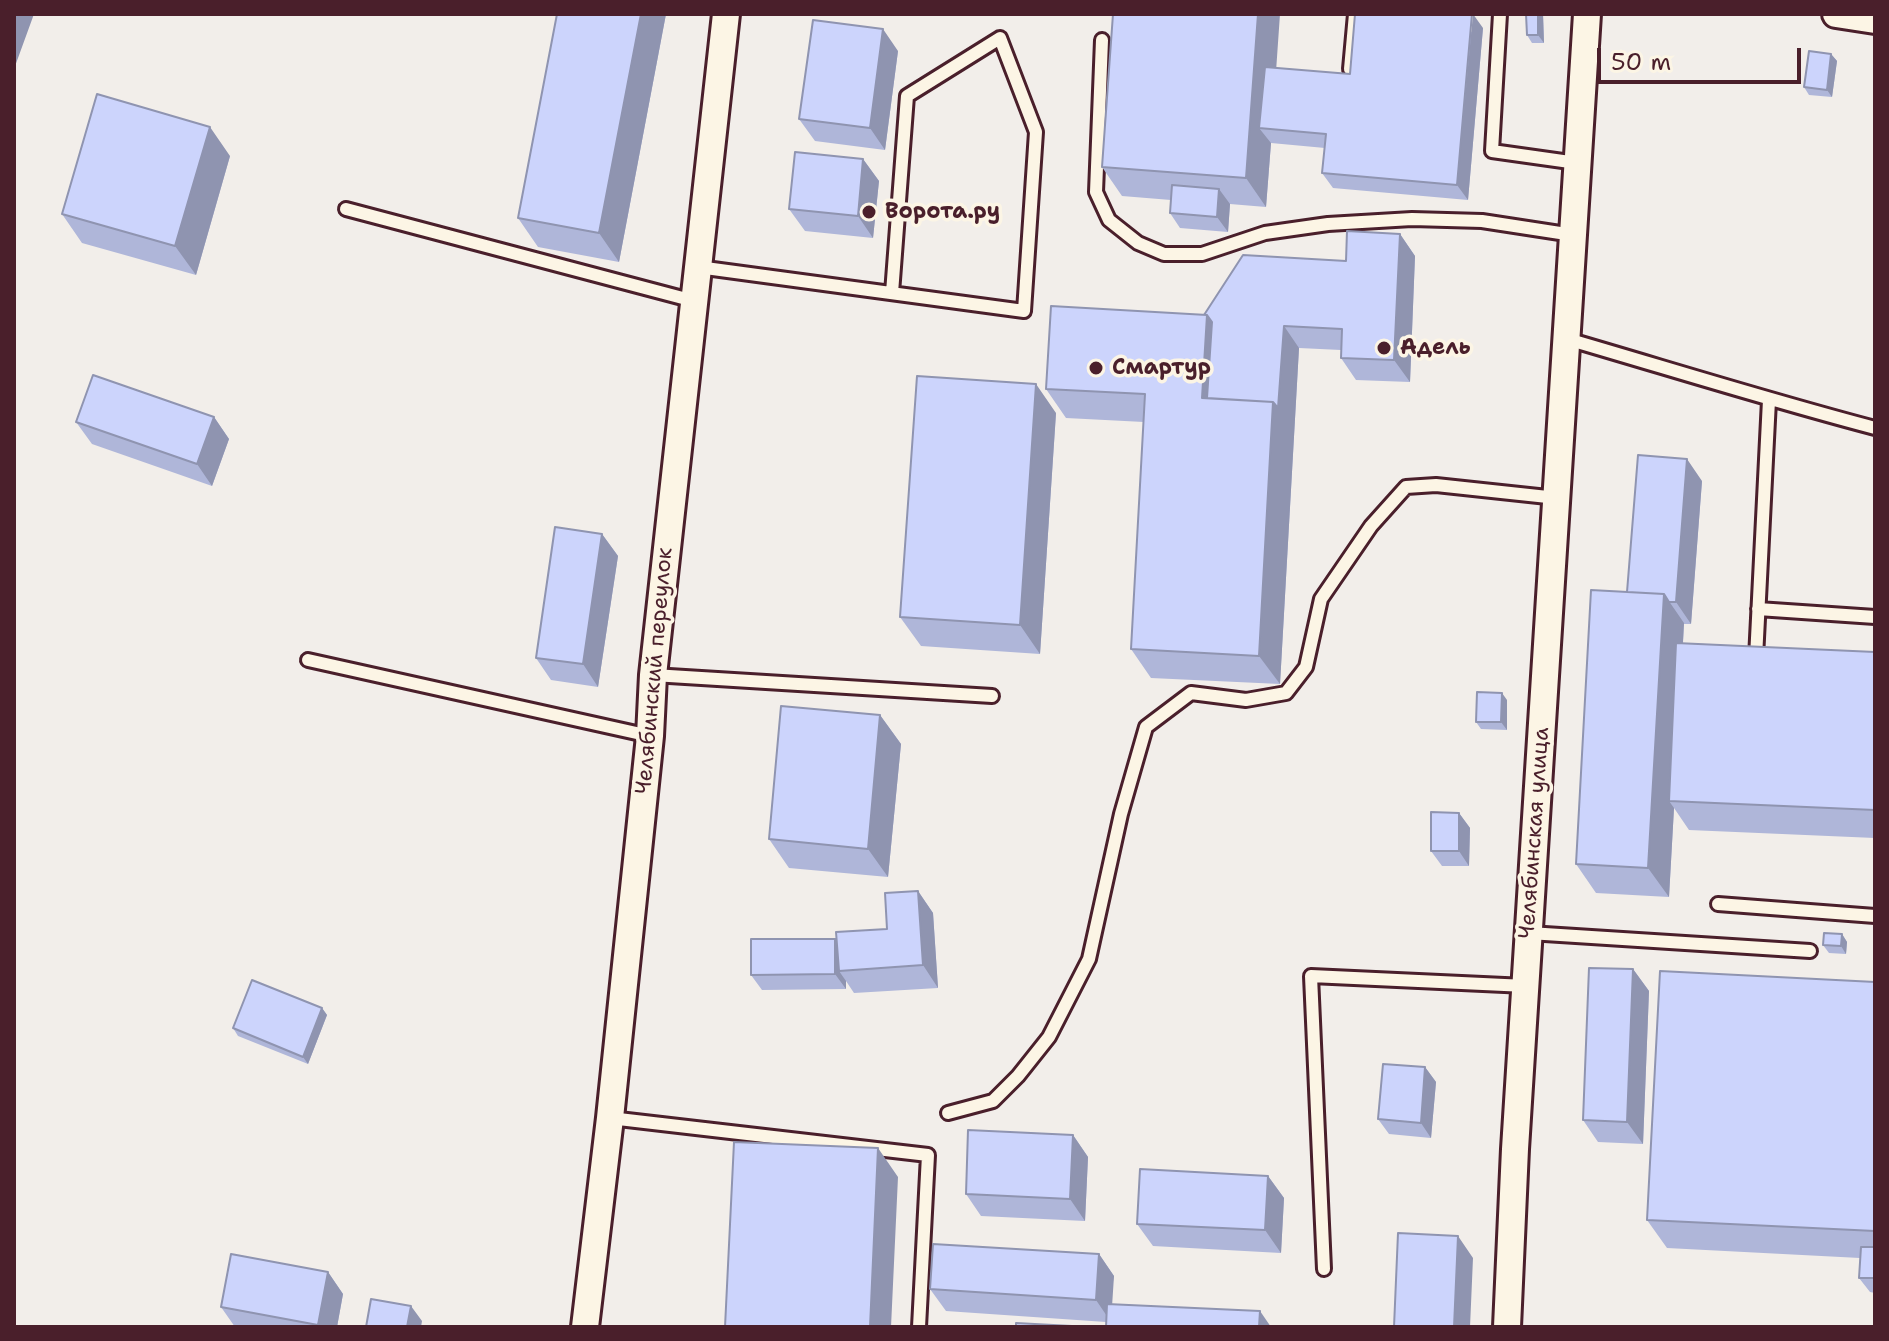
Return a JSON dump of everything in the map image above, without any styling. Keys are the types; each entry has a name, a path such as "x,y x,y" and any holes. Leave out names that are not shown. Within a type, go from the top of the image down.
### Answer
{"street":[{"name":"Челябинский переулок","path":"585,1327 610,1118 650,736 653,675 726,14"},
{"name":"Челябинская улица","path":"1507,1327 1587,14"},
{"path":"1836,14 1875,20"}],"lane":[{"path":"1350,69 1355,14"},
{"path":"1500,14 1492,151 1577,163"},
{"path":"698,267 1024,311 1036,132 1000,38 907,96 892,293"},
{"path":"1102,40 1096,192 1109,220 1138,243 1164,254 1202,254 1265,233 1328,224 1412,219 1482,221 1573,235"},
{"path":"346,209 694,301"},
{"path":"1566,339 1721,383 1769,400 1875,428"},
{"path":"1769,400 1754,658 1769,659"},
{"path":"948,1113 993,1101 1049,1037 1089,959 1121,814 1146,727 1191,693 1246,700 1286,693 1306,667 1321,599 1371,526 1406,487 1436,485 1557,498"},
{"path":"1758,609 1875,617"},
{"path":"308,660 650,736"},
{"path":"653,675 992,696"},
{"path":"1718,904 1875,916"},
{"path":"1529,933 1810,951"},
{"path":"1324,1269 1311,976 1526,986"},
{"path":"610,1118 928,1155 919,1327"}],"building":[{"path":"557,14 641,14 599,233 518,218"},
{"path":"1113,14 1258,14 1246,178 1102,167"},
{"path":"1355,14 1472,14 1457,185 1322,173 1326,134 1259,128 1265,67 1350,74"},
{"path":"1526,14 1538,14 1538,35 1527,35"},
{"path":"813,20 883,29 870,128 799,119"},
{"path":"1809,51 1831,54 1827,90 1804,87"},
{"path":"97,94 210,127 175,246 62,214"},
{"path":"795,152 863,159 858,216 789,209"},
{"path":"1172,185 1219,189 1217,217 1170,213"},
{"path":"1347,231 1400,234 1394,360 1341,358 1342,329 1284,326 1278,408 1273,402 1207,398 1212,322 1204,315 1243,255 1346,261"},
{"path":"1051,306 1207,315 1202,398 1273,402 1259,656 1131,649 1145,394 1046,389"},
{"path":"93,375 214,417 197,464 76,422"},
{"path":"917,376 1036,384 1020,625 900,617"},
{"path":"1638,455 1687,459 1676,602 1669,602 1664,594 1627,592"},
{"path":"555,527 602,534 583,664 536,658"},
{"path":"1591,590 1664,594 1648,868 1576,864"},
{"path":"1676,643 1875,652 1875,810 1669,801"},
{"path":"1477,692 1502,693 1501,722 1476,722"},
{"path":"781,706 880,715 868,849 769,839"},
{"path":"1431,812 1459,813 1459,851 1431,851"},
{"path":"918,891 923,965 839,971 836,932 887,929 885,893"},
{"path":"1824,933 1842,934 1841,946 1823,945"},
{"path":"751,939 835,939 835,974 751,975"},
{"path":"1589,968 1633,969 1627,1122 1583,1120"},
{"path":"1660,971 1875,982 1875,1231 1647,1220"},
{"path":"252,980 322,1008 303,1057 233,1028"},
{"path":"1383,1064 1425,1067 1421,1123 1378,1119"},
{"path":"968,1130 1073,1135 1070,1199 966,1194"},
{"path":"734,1142 878,1148 870,1327 725,1327"},
{"path":"1140,1169 1268,1176 1265,1230 1137,1224"},
{"path":"1398,1233 1458,1236 1454,1327 1394,1327"},
{"path":"933,1244 1099,1254 1096,1300 930,1289"},
{"path":"1861,1247 1875,1247 1875,1278 1859,1278"},
{"path":"231,1254 328,1272 318,1325 221,1307"},
{"path":"371,1299 411,1306 407,1327 366,1327"},
{"path":"1107,1304 1260,1311 1259,1327 1106,1327"},
{"path":"1016,1323 1072,1326 1072,1327 1016,1327"}],"place":[{"name":"Ворота.ру","path":"869,212"},
{"name":"Адель","path":"1384,348"},
{"name":"Смартур","path":"1096,368"}]}
